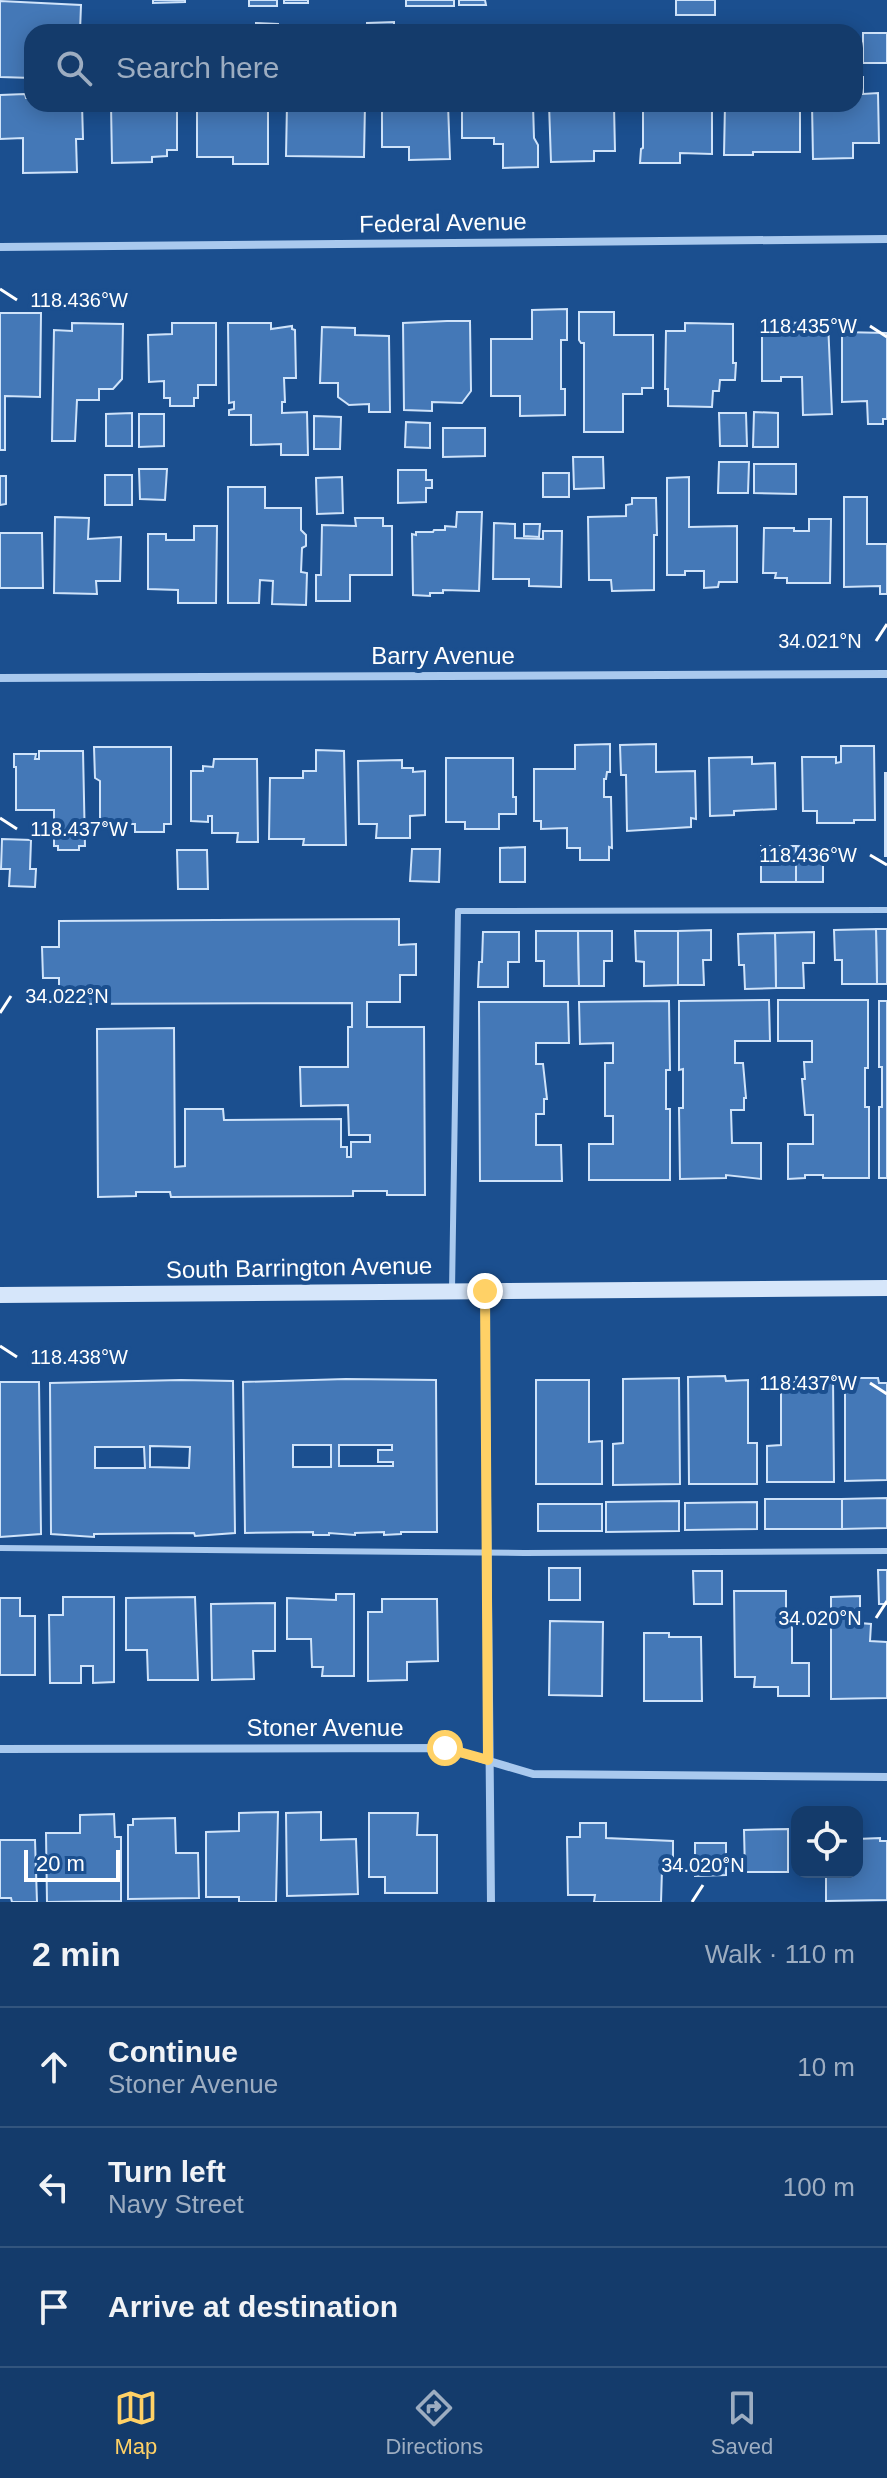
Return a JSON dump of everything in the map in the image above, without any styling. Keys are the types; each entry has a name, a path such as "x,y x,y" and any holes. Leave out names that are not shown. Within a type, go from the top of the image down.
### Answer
{"street":[{"name":"Federal Avenue","path":"0,247 887,239"},
{"name":"Barry Avenue","path":"0,678 887,674"},
{"name":"South Barrington Avenue","path":"0,1295 887,1288"},
{"path":"485,1291 491,1902"},
{"name":"Stoner Avenue","path":"0,1749 445,1748 533,1774 887,1777"}],"lane":[{"path":"452,1290 458,911 887,910"},
{"path":"0,1548 487,1553 887,1551"}],"building":[{"path":"153,0 185,0 185,2 153,3"},
{"path":"249,0 277,0 277,6 249,6"},
{"path":"284,0 308,0 308,3 284,3"},
{"path":"406,0 454,0 454,6 406,6"},
{"path":"459,0 485,0 486,5 459,5"},
{"path":"676,0 715,0 715,15 676,15"},
{"path":"0,1 81,5 80,24 24,24 24,78 0,77"},
{"path":"394,22 394,24 367,24"},
{"path":"863,33 887,33 887,63 863,63"},
{"path":"878,93 879,143 853,143 853,158 813,159 812,112 863,112 863,94"},
{"path":"24,94 24,112 82,112 83,139 76,139 77,172 23,173 23,138 0,139 0,95"},
{"path":"111,112 177,112 177,150 167,150 167,156 152,157 152,162 112,163"},
{"path":"197,112 268,112 268,164 233,164 233,157 197,157"},
{"path":"287,112 365,112 364,157 286,156"},
{"path":"382,112 448,112 450,159 409,160 409,147 382,147"},
{"path":"462,112 533,112 538,167 503,168 503,144 494,144 494,138 462,138"},
{"path":"549,112 614,112 615,151 594,151 594,161 551,162"},
{"path":"643,112 712,112 712,154 680,153 680,163 640,163"},
{"path":"725,112 800,112 800,152 724,155"},
{"path":"567,309 567,340 561,340 561,389 565,389 565,415 520,416 520,396 491,396 491,339 532,339 532,310"},
{"path":"579,312 614,312 614,335 653,335 653,388 642,388 642,394 623,394 623,432 584,432 584,343 579,340"},
{"path":"0,313 41,313 40,397 5,396 5,450 0,450"},
{"path":"470,321 471,391 462,403 432,402 432,411 404,410 403,323"},
{"path":"828,322 832,414 803,415 802,377 762,381 762,329 786,329 786,323"},
{"path":"72,323 123,324 122,379 113,389 99,389 99,400 77,400 75,441 52,441 54,330 72,331"},
{"path":"172,323 216,323 216,385 198,385 198,398 194,398 194,406 170,406 170,398 164,398 164,381 149,382 148,335 172,334"},
{"path":"228,323 271,323 271,329 292,326 295,330 296,378 284,378 282,413 307,412 308,455 281,455 281,444 251,445 251,415 229,415 229,410 234,409 234,402 229,403"},
{"path":"685,323 733,324 735,380 720,380 719,391 713,391 712,407 668,406 668,389 665,389 666,331 685,331"},
{"path":"322,327 355,328 355,335 389,336 390,412 369,412 369,404 349,405 338,397 338,383 320,383"},
{"path":"842,332 887,333 887,419 883,419 883,424 868,424 867,401 842,402"},
{"path":"754,412 778,413 778,447 753,447"},
{"path":"132,413 132,446 106,446 106,414"},
{"path":"719,413 746,413 747,446 720,446"},
{"path":"139,414 164,414 164,446 139,447"},
{"path":"314,416 341,417 340,449 314,449"},
{"path":"406,422 430,423 430,448 405,447"},
{"path":"443,428 485,428 485,456 443,457"},
{"path":"573,457 603,457 604,488 574,489"},
{"path":"719,462 749,462 748,493 718,493"},
{"path":"754,464 796,464 796,494 754,493"},
{"path":"139,469 167,469 165,500 140,499"},
{"path":"398,470 426,470 426,480 432,480 432,488 426,488 426,502 398,503"},
{"path":"543,473 569,473 569,497 543,497"},
{"path":"105,475 132,475 132,505 105,505"},
{"path":"0,476 6,476 6,504 0,505"},
{"path":"342,477 343,513 317,514 316,478"},
{"path":"689,477 689,527 737,526 737,582 719,582 718,587 704,588 704,571 667,575 667,478"},
{"path":"228,487 265,487 265,508 301,508 301,530 306,535 301,572 307,573 306,605 272,604 273,581 260,580 259,603 228,603"},
{"path":"844,497 867,497 867,544 887,544 887,594 880,594 880,586 844,587"},
{"path":"632,498 656,498 654,590 612,591 611,580 589,580 588,517 626,516 626,505 632,504"},
{"path":"457,512 482,512 479,591 443,590 443,593 430,593 430,596 413,595 412,534 445,530 445,526 456,527"},
{"path":"55,517 89,518 88,539 121,537 120,581 96,581 97,594 54,593"},
{"path":"355,518 383,518 383,526 392,526 392,575 350,575 350,601 316,601 316,575 321,575 322,525 356,526"},
{"path":"809,519 831,519 830,583 787,583 787,578 775,578 776,573 763,573 764,528 809,531"},
{"path":"494,523 515,524 515,538 543,539 543,531 562,531 561,587 529,586 529,579 493,579"},
{"path":"524,524 540,524 539,537 524,536"},
{"path":"194,526 217,526 216,603 178,603 178,590 148,589 148,534 166,534 166,540 194,540"},
{"path":"0,533 42,533 43,588 0,588"},
{"path":"610,744 610,772 604,779 604,797 611,797 612,848 609,847 609,860 580,860 580,848 567,848 567,828 541,829 541,821 534,821 534,769 575,769 575,745"},
{"path":"656,744 656,772 695,771 696,819 691,818 691,827 627,831 626,775 621,775 620,745"},
{"path":"841,746 874,746 875,820 817,823 817,811 803,811 802,757 836,757 836,763 841,762"},
{"path":"94,747 171,747 171,824 164,824 164,832 135,832 135,824 100,824 100,781 95,778"},
{"path":"316,750 344,751 346,845 303,845 304,839 269,839 270,778 303,778 303,771 316,771"},
{"path":"39,751 83,751 85,846 79,846 79,850 58,850 58,846 54,846 54,810 16,810 14,754 36,754 35,759 39,759"},
{"path":"752,757 752,764 775,763 776,809 734,811 734,815 710,816 709,758"},
{"path":"446,758 513,758 516,814 499,814 499,829 465,829 465,822 446,822"},
{"path":"214,759 257,759 258,842 237,842 238,833 212,833 212,816 208,816 208,822 191,821 191,771 203,771 203,766 213,767"},
{"path":"402,760 402,768 413,768 413,772 425,771 425,815 410,816 410,838 376,838 377,824 359,824 358,761"},
{"path":"887,773 887,856 885,856"},
{"path":"2,839 31,840 30,869 36,869 35,887 9,886 10,869 1,869"},
{"path":"761,846 796,846 796,882 761,882"},
{"path":"796,846 823,847 823,882 796,882"},
{"path":"525,847 525,882 500,882 500,848"},
{"path":"412,849 440,849 439,882 410,881"},
{"path":"177,850 207,850 208,889 178,889"},
{"path":"399,919 399,945 416,944 416,975 400,975 400,1002 367,1002 367,1027 424,1027 425,1195 353,1191 353,1196 171,1197 170,1192 136,1192 136,1196 98,1197 97,1029 174,1028 175,1167 185,1166 185,1109 223,1109 224,1120 341,1119 341,1147 347,1147 347,1157 351,1157 351,1142 370,1142 370,1135 349,1135 348,1105 301,1106 300,1067 348,1067 348,1027 352,1027 352,1003 59,1004 59,978 43,978 42,947 59,947 59,921"},
{"path":"876,929 887,929 887,984 877,984"},
{"path":"876,929 877,984 842,984 842,960 835,960 834,930"},
{"path":"711,930 711,960 703,960 704,985 678,985 678,931"},
{"path":"536,931 578,931 579,986 544,986 544,961 536,961"},
{"path":"578,931 612,931 612,961 604,961 604,986 579,986"},
{"path":"635,931 678,931 678,985 644,986 644,962 636,961"},
{"path":"483,932 519,932 519,962 508,962 508,987 478,987"},
{"path":"814,932 814,963 803,963 804,988 776,988 775,933"},
{"path":"775,933 776,988 745,989 744,965 739,965 738,934"},
{"path":"769,1000 770,1041 735,1041 735,1063 743,1063 746,1098 744,1110 731,1110 732,1143 761,1143 761,1179 726,1175 726,1178 680,1179 679,1108 683,1108 683,1069 679,1070 679,1001"},
{"path":"778,1000 868,1000 865,1107 869,1107 869,1178 805,1175 805,1178 788,1179 788,1144 813,1144 813,1115 805,1115 802,1079 805,1079 804,1062 812,1062 812,1041 778,1041"},
{"path":"669,1001 670,1070 666,1070 666,1109 670,1109 670,1180 589,1180 589,1144 613,1144 613,1116 605,1116 605,1063 613,1063 613,1043 580,1044 579,1002"},
{"path":"879,1001 887,1001 887,1178 879,1178 882,1067 879,1067"},
{"path":"479,1002 568,1002 569,1043 536,1043 536,1064 543,1064 547,1099 544,1099 544,1114 536,1114 536,1145 561,1145 562,1181 480,1181"},
{"path":"725,1376 726,1381 748,1380 748,1443 757,1443 757,1484 689,1484 688,1377"},
{"path":"796,1377 833,1377 834,1482 767,1482 767,1446 781,1445 781,1382 797,1382"},
{"path":"679,1378 680,1484 613,1485 613,1444 623,1443 623,1379"},
{"path":"845,1378 878,1378 879,1383 887,1383 887,1480 845,1481"},
{"path":"436,1380 437,1532 384,1535 384,1532 355,1535 245,1533 243,1382","holes":["293,1445 331,1445 331,1467 293,1467","339,1445 392,1445 392,1450 378,1450 378,1462 393,1462 393,1466 339,1466"]},
{"path":"536,1380 589,1380 589,1442 602,1441 602,1484 536,1484"},
{"path":"233,1381 235,1533 195,1536 194,1533 94,1534 94,1537 51,1534 50,1383","holes":["150,1446 190,1447 189,1468 150,1467","95,1447 144,1447 145,1468 95,1468"]},
{"path":"0,1382 39,1382 41,1534 0,1537"},
{"path":"887,1498 887,1528 842,1529 842,1499"},
{"path":"765,1499 842,1499 842,1529 765,1529"},
{"path":"679,1501 679,1531 606,1532 606,1502"},
{"path":"757,1502 757,1529 685,1530 685,1503"},
{"path":"538,1504 602,1504 602,1531 538,1531"},
{"path":"549,1568 580,1568 580,1600 549,1600"},
{"path":"878,1570 887,1570 887,1604 879,1604"},
{"path":"693,1571 722,1571 722,1604 694,1604"},
{"path":"734,1591 786,1591 786,1615 792,1615 792,1663 809,1663 809,1696 778,1696 778,1687 754,1687 755,1677 735,1677"},
{"path":"336,1594 354,1594 354,1676 322,1676 323,1667 312,1667 311,1639 287,1639 287,1598 336,1600"},
{"path":"860,1596 860,1623 871,1624 870,1641 887,1642 887,1698 831,1699 831,1597"},
{"path":"63,1597 114,1597 114,1682 93,1683 93,1666 81,1666 81,1683 50,1683 49,1615 63,1615"},
{"path":"195,1597 198,1680 148,1680 147,1650 126,1650 126,1598"},
{"path":"0,1598 20,1598 20,1616 35,1616 35,1675 0,1675"},
{"path":"382,1599 437,1599 438,1661 407,1662 407,1680 368,1681 368,1612 382,1612"},
{"path":"275,1603 275,1651 253,1651 254,1679 212,1680 211,1604"},
{"path":"550,1621 603,1622 602,1696 549,1695"},
{"path":"644,1633 701,1637 702,1701 644,1701"},
{"path":"278,1812 276,1902 239,1902 239,1897 206,1897 206,1832 239,1831 239,1813"},
{"path":"321,1812 321,1840 356,1839 358,1894 287,1896 286,1813"},
{"path":"369,1813 418,1813 417,1835 437,1835 437,1893 385,1893 385,1877 369,1877"},
{"path":"114,1814 115,1837 121,1837 121,1901 47,1902 46,1833 80,1833 80,1815"},
{"path":"175,1818 176,1853 198,1853 199,1898 128,1899 128,1825 133,1825 133,1819"},
{"path":"580,1823 606,1823 606,1838 673,1841 673,1870 662,1870 661,1902 594,1902 595,1895 568,1895 567,1837 580,1837"},
{"path":"788,1829 788,1872 745,1872 744,1830"},
{"path":"863,1839 887,1841 887,1900 826,1901 826,1878 863,1878"},
{"path":"0,1840 35,1840 37,1902 12,1902 11,1898 0,1898"},
{"path":"695,1843 726,1843 726,1875 695,1876"}],"route":[{"path":"445,1748 488,1760 485,1291"}]}
